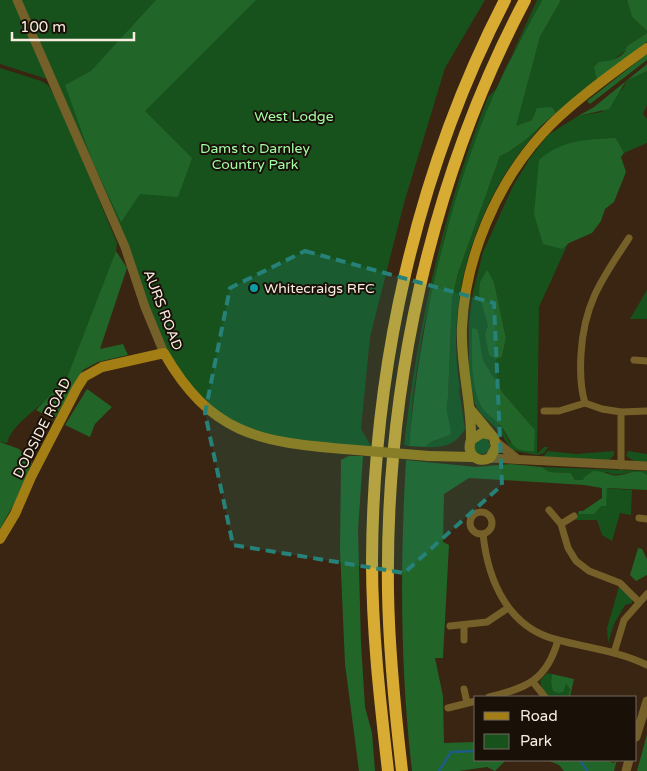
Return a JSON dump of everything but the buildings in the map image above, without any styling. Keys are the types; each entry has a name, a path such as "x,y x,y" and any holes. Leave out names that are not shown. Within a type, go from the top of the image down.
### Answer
{"highway":[{"path":"388,771 377,662 372,561 376,462 388,368 410,253 436,164 465,88 505,0"},
{"path":"402,771 392,677 388,590 395,445 407,359 425,267 445,193 483,89 524,0"}],"main road":[{"path":"469,409 493,438 496,451 490,458 482,460 473,457 462,360 463,316 476,254 494,208 513,173 542,133 558,118 647,48"},
{"name":"AURS ROAD","path":"164,352 177,375 194,397 210,411 240,430 287,444 429,456 473,457"},
{"name":"DODSIDE ROAD","path":"0,539 15,514 56,428 84,377 102,367 164,352"},
{"path":"470,442 482,433 493,438"},
{"name":"AURS ROAD","path":"429,456 446,454 470,442"}],"street":[{"name":"AURS ROAD","path":"17,0 125,247 145,307 164,352"},
{"path":"585,403 581,392 580,366 586,313 597,288 629,238"},
{"path":"634,360 647,360"},
{"path":"544,411 559,411 585,403 602,410 621,412 647,411"},
{"path":"621,412 621,466"},
{"path":"493,438 521,461"},
{"path":"490,458 647,466"},
{"path":"550,510 561,524 571,554 582,568 620,582 639,602"},
{"path":"561,524 574,516"},
{"path":"639,518 647,519"},
{"path":"483,534 489,573 508,608 531,629 558,640 632,657 647,665"},
{"path":"614,653 624,620 647,594"},
{"path":"450,626 464,626 486,622 508,608"},
{"path":"464,626 464,640"},
{"path":"493,696 533,682 545,670 553,657 558,640"},
{"path":"533,682 544,696"},
{"path":"464,689 467,703"},
{"path":"448,708 474,701"},
{"path":"637,734 647,701"}],"highlighted area":[{"path":"305,251 494,303 502,485 404,573 233,545 205,413 230,288"}],"green space":[{"name":"Dams to Darnley Country Park","path":"0,0 485,0 445,68 404,203 370,337 361,429 374,451 316,446 228,424 174,370 47,79 0,64"},
{"path":"156,0 256,0 145,111 192,158 178,197 140,194 121,222 93,163 65,85 91,71"},
{"path":"537,0 542,0 511,57 446,232 422,335 413,396 409,446 404,445 425,312 445,225 488,97 496,89"},
{"path":"542,0 561,0 540,37 516,126 532,120 537,108 552,107 556,113 521,143 500,156 458,273 452,299 447,404 450,435 431,442 425,447 409,446 418,367 432,289 452,212 477,136 491,101 515,50"},
{"path":"561,0 627,0 632,17 647,33 627,46 626,50 612,61 597,80 556,113 552,107 532,120 515,127 540,37"},
{"path":"627,0 647,0 647,31 632,17"},
{"path":"647,33 647,42 597,80 594,67 599,62 620,57 627,46"},
{"path":"647,54 647,60 590,104 587,101"},
{"path":"647,64 647,71 626,81"},
{"path":"0,68 48,85 60,106 117,243 116,251 88,331 68,376 54,394 26,417 11,434 7,443 0,442"},
{"path":"647,71 647,105 643,114 647,119 647,143 624,153 616,138 539,307 537,454 544,447 548,447 544,453 537,455 511,450 500,432 481,414 475,404 469,373 469,323 473,292 483,252 513,186 530,158 548,135 578,116 602,112 624,87 626,81","holes":["494,282 506,338 502,357 485,334 489,327","478,330 483,360 503,393 535,430 510,443 502,427 480,405"]},
{"path":"626,81 609,109 578,116 594,107"},
{"path":"542,125 518,154 498,186 486,209 468,259 462,284 456,336 459,390 465,429 453,442 438,447 425,447 431,442 450,435 445,408 448,398 452,299 458,273 500,156 517,146"},
{"path":"616,138 624,153 621,157 626,172 614,202 605,209 601,221 592,233 569,243 562,249 543,244 534,214 539,160 566,144 585,140"},
{"path":"116,251 127,268 100,349 123,344 128,355 98,362 83,370 54,420 36,410 67,378"},
{"path":"487,270 494,282 506,338 502,357 496,359 489,355 485,334 488,326 479,293 480,282"},
{"path":"647,290 647,319 630,319"},
{"path":"472,328 478,330 483,360 503,393 535,430 534,451 516,448 501,426 480,404 473,376"},
{"path":"87,389 112,407 95,424 90,437 65,425"},
{"path":"482,438 490,446 482,454 474,446"},
{"path":"0,442 19,449 32,463 15,502 0,529"},
{"path":"548,451 576,454 614,451 614,455 609,460 543,457"},
{"path":"628,451 647,454 647,462 634,461 626,456"},
{"path":"349,456 363,456 358,531 361,643 365,707 372,733 375,771 359,771 345,664 340,550 341,460"},
{"path":"406,460 476,467 510,464 542,467 549,472 571,473 575,480 584,480 583,478 593,471 612,475 639,472 647,475 647,490 607,488 606,506 601,506 594,514 578,514 579,511 583,511 602,498 602,488 584,485 469,478 444,494 443,542 449,545 443,658 435,658 443,696 444,743 474,742 474,761 505,761 495,771 487,767 459,771 412,771 403,655 403,538"},
{"path":"542,467 647,471 647,475 637,472 617,475 607,472 584,480 575,480 571,473 548,472"},
{"path":"602,488 632,490 631,515 620,513 612,541 602,535 597,520 576,520 579,511 583,511 602,498"},
{"path":"638,548 642,549 647,559 647,575 636,581 630,575"},
{"path":"619,587 632,598 632,603 625,605 614,624 608,643 607,628"},
{"path":"547,673 552,674 551,681 564,685 565,683 570,689 568,696 549,696 542,690 540,681"},
{"path":"552,674 574,679 570,696 568,696 570,689 566,684 563,692 558,693 553,691"},
{"path":"647,734 647,771 637,771"},
{"path":"549,761 609,761 614,763 617,761 614,771 564,771 559,765"}],"waterway":[{"path":"439,771 451,752 474,751"},
{"path":"581,761 587,771"}],"place":[{"name":"Whitecraigs RFC","path":"254,288"}],"park label":[{"name":"West Lodge","path":"294,116"}]}
